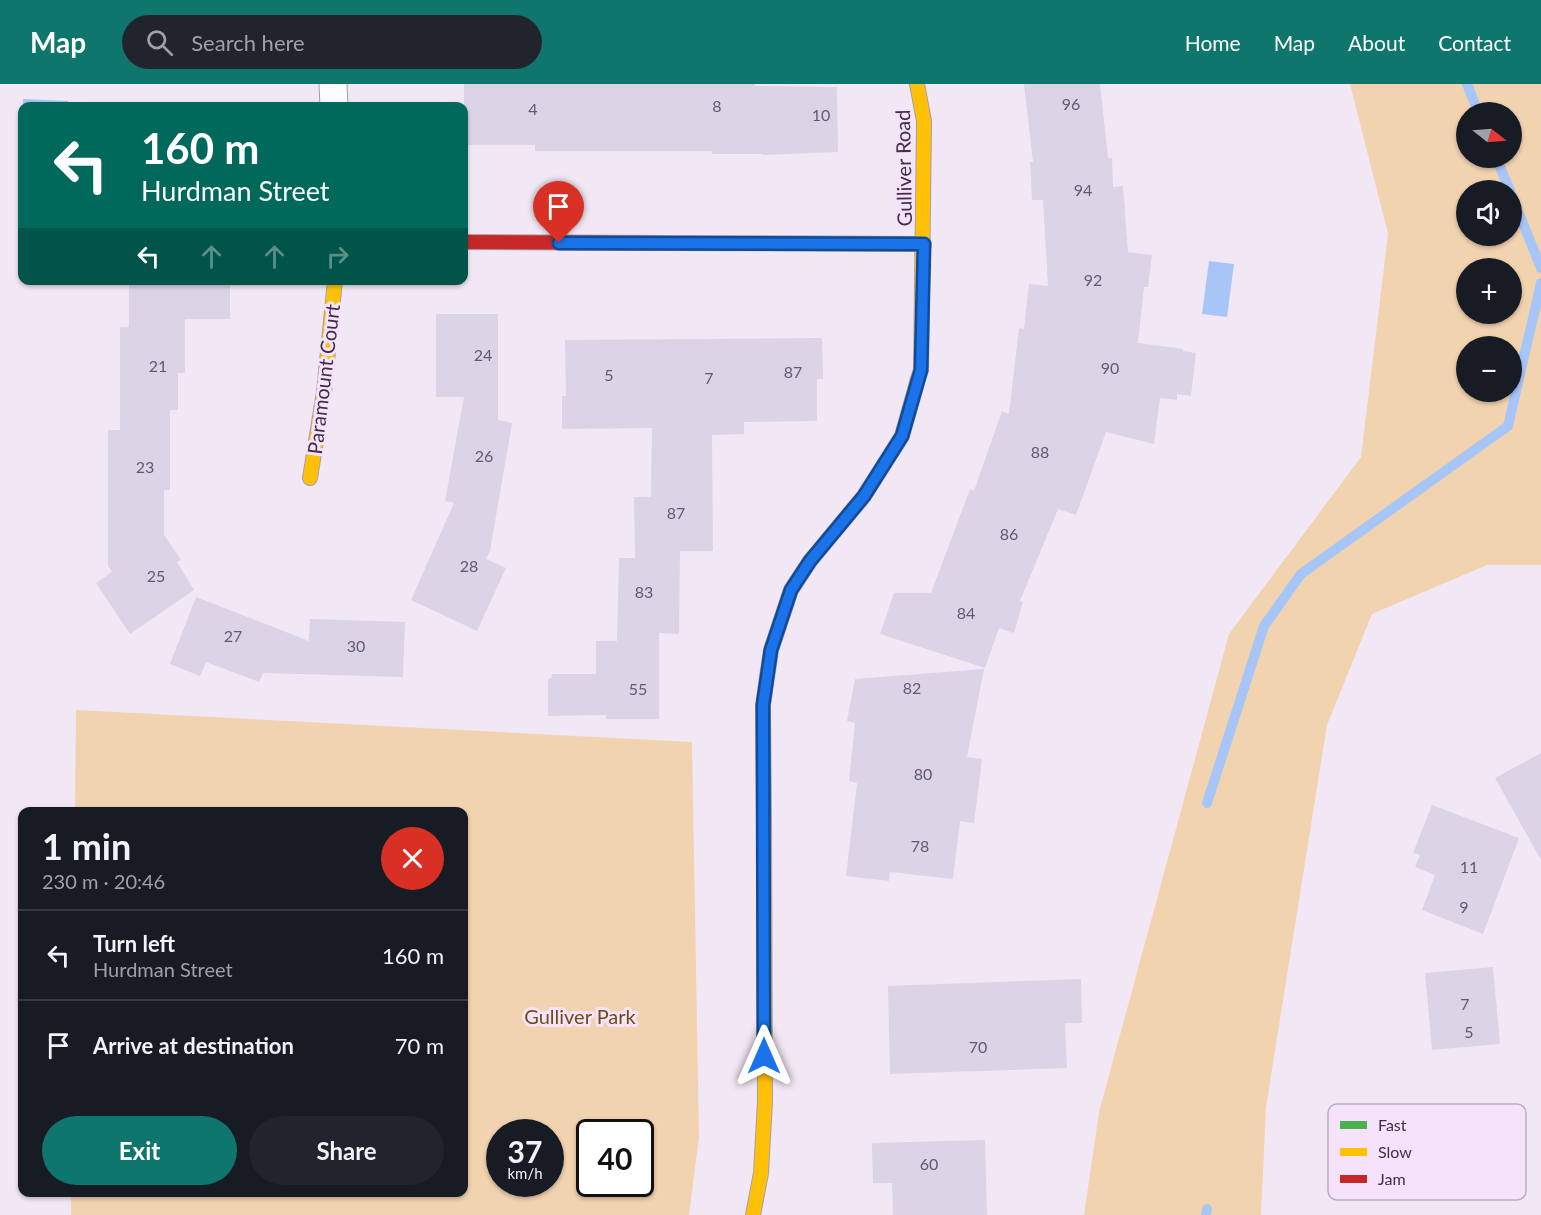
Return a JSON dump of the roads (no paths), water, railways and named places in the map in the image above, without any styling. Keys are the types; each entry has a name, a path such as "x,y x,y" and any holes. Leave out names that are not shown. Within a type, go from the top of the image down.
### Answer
{"street":[{"path":"333,84 334,102"},
{"name":"Gulliver Road","path":"753,1215 764,1144 763,705 771,650 791,590 810,561 864,496 902,436 921,370 924,121 917,84"},
{"path":"468,242 924,244"},
{"name":"Paramount Court","path":"310,478 324,392 335,285"}],"water":[{"path":"23,99 68,101 68,102 23,102"},
{"path":"1209,261 1234,264 1227,317 1202,314"}],"waterway":[{"path":"1467,84 1474,102"},
{"path":"1500,168 1506,180"},
{"path":"1522,221 1541,268"},
{"path":"1207,803 1264,626 1301,574 1508,426 1541,283"},
{"path":"1206,1215 1207,1209"}],"park label":[{"name":"Gulliver Park","path":"580,1016"}]}
